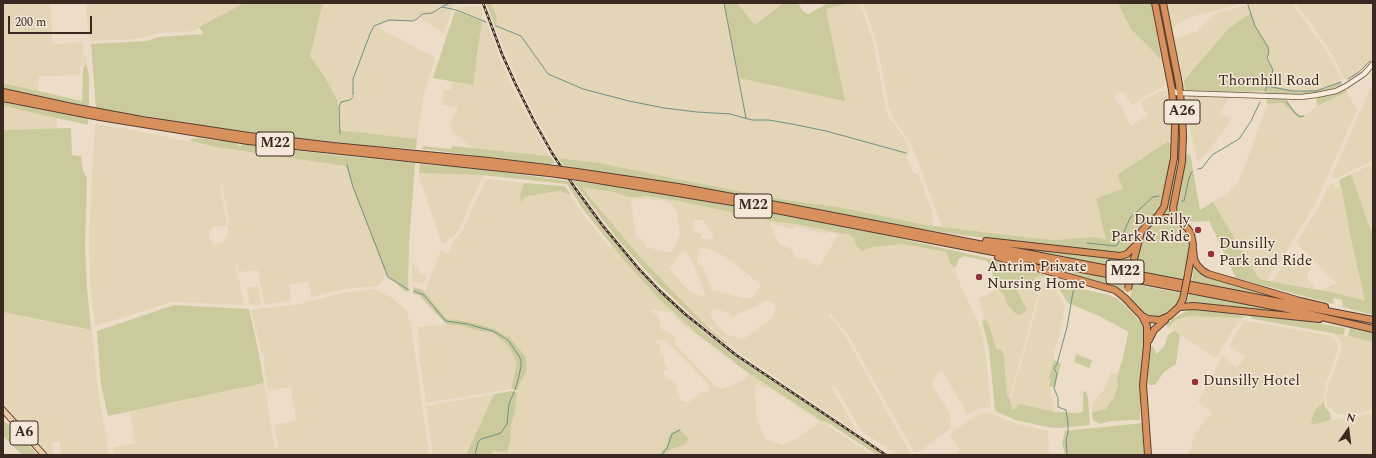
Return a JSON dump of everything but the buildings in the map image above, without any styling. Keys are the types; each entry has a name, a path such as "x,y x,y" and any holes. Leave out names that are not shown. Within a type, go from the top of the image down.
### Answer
{"highway":[{"name":"A26","path":"1130,304 1128,289 1137,244 1142,230 1160,214 1166,204 1174,158 1176,92 1155,3"},
{"name":"A26","path":"1163,3 1183,136 1182,162 1173,208 1178,220"},
{"name":"M22","path":"3,92 72,107 202,129 410,156"},
{"name":"M22","path":"3,98 100,118 207,135 332,151 428,157 662,185 899,228 1352,316"},
{"name":"M22","path":"578,175 745,204 1283,308 1346,322"},
{"path":"1152,221 1166,218 1178,220 1184,224 1191,234 1193,242 1193,255 1196,263 1208,274 1352,316 1373,320"},
{"path":"899,228 1002,244 1120,256 1126,254 1137,244"},
{"path":"927,239 1115,290 1130,304 1142,316 1147,326 1147,346 1143,385 1148,455"},
{"path":"1147,346 1150,335 1154,330 1179,308 1183,299 1193,249"},
{"path":"1179,308 1194,306 1346,322 1373,328"},
{"path":"1142,316 1153,320 1169,316"}],"main road":[{"name":"A6","path":"3,410 44,455"}],"street":[{"name":"Thornhill Road","path":"1176,92 1301,97 1317,95 1336,91 1346,86 1364,74 1373,64"}],"shaded area":[{"path":"3,3 51,3 52,44 82,42 84,56 86,56 88,65 80,65 80,75 39,76 38,91 3,83"},
{"path":"87,3 244,3 199,27 196,31 160,33 138,39 91,41 86,16"},
{"path":"323,3 454,3 444,34 419,17 412,21 385,21 375,26 435,58 424,94 417,139 339,130 339,102 310,56"},
{"path":"490,3 724,3 739,78 819,95 838,64 826,8 850,3 860,3 873,41 887,114 904,138 910,151 907,157 914,174 918,174 932,211 933,226 838,207 786,200 599,163 558,158 530,106 514,72 495,28 497,16"},
{"path":"737,3 783,3 755,25"},
{"path":"863,3 1118,3 1128,25 1159,58 1161,58 1165,86 1132,105 1122,91 1114,97 1125,112 1131,126 1148,115 1140,103 1143,100 1162,91 1167,91 1170,103 1172,138 1117,175 1123,188 1096,199 1106,240 1094,237 1055,240 942,227 916,156 908,139 893,118 889,108 877,44"},
{"path":"1166,3 1245,3 1190,17 1172,28 1170,27"},
{"path":"1247,3 1292,3 1327,52 1342,79 1341,82 1316,91 1293,91 1267,86 1273,70 1267,58 1268,54 1263,39 1255,26 1250,13 1227,30 1183,80 1173,40 1194,32 1195,33 1216,13 1247,5"},
{"path":"1295,3 1373,3 1373,58 1354,76 1347,80 1344,78 1333,56 1313,26"},
{"path":"482,6 483,19 455,10 456,7"},
{"path":"482,20 486,22 516,95 550,156 473,148 454,133 449,125 458,108 441,105 444,90 451,90 452,81 470,85 478,55"},
{"path":"1373,82 1373,161 1336,178 1332,178 1332,176"},
{"path":"1347,92 1357,110 1315,204 1267,280 1259,279 1213,202 1225,195 1238,182 1245,167 1267,104 1285,104 1299,118 1305,116 1317,106"},
{"path":"1187,96 1230,96 1220,113 1229,118 1231,121 1199,161 1197,160 1191,134 1186,103"},
{"path":"3,106 57,118 57,129 3,130"},
{"path":"95,124 134,130 215,147 346,166 387,274 378,286 343,289 311,297 309,282 289,284 291,301 266,304 264,303 258,270 239,272 238,265 236,266 244,305 172,302 95,326 90,282 89,234","holes":["220,185 222,185 229,220 227,238 225,238 224,242 214,245 209,235 212,228 215,226 227,226"]},
{"path":"1373,164 1373,233 1351,174"},
{"path":"419,173 483,175 459,230 454,236 442,244 420,179"},
{"path":"491,179 524,183 520,194 521,202 523,198 527,196 560,191 570,195 610,248 612,246 673,313 695,332 747,372 822,421 829,424 828,426 872,455 664,455 670,450 681,447 684,435 678,430 668,438 667,446 659,455 488,455 495,451 507,452 515,412 517,390 527,370 526,357 508,337 500,332 470,322 445,318 425,292 441,250 449,254 453,242 463,230 486,180","holes":["653,309 671,313 682,324 749,374 743,381 722,389 715,386 675,344 675,337 661,329 658,315 651,312","657,339 666,341 710,386 708,392 702,392 695,397 692,397 690,403 680,400 675,381 668,379 664,374 663,371 668,371 667,365 664,363 664,355 661,354 660,344 656,343","755,384 769,388 821,422 783,445 765,439 759,425 756,412"]},
{"path":"1334,182 1336,188 1341,185 1350,235 1365,302 1321,290 1336,283 1296,243 1320,204 1328,187"},
{"path":"582,188 615,192 627,197 645,196 673,200 778,222 796,224 844,234 846,233 873,247 903,244 946,252 979,324 984,341 991,408 977,409 968,415 941,369 931,384 950,413 951,428 917,453 914,452 848,335 830,314 829,317 835,322 846,337 911,455 897,455 862,431 834,385 831,386 856,430 855,431 725,343 727,343 726,341 689,309 640,257","holes":["634,199 643,199 662,200 673,204 673,207 677,211 680,236 677,239 673,251 669,253 646,247 645,243 636,237 631,202","695,219 704,221 713,234 712,240 702,238 702,234 694,232 693,227","770,223 793,229 795,226 826,234 829,232 838,235 819,266 812,264 812,261 795,257 790,248 780,245 774,234 775,228 770,226","699,247 713,250 729,259 761,285 753,298 743,298 712,290 703,268 697,264","682,251 686,252 697,270 696,274 700,279 706,297 691,293 669,269","766,301 774,303 776,309 772,319 744,339 728,335 716,324 710,313 715,309 730,313 729,316 733,317"]},
{"path":"1291,253 1301,261 1313,264 1307,276 1308,280 1316,289 1272,281"},
{"path":"413,264 418,268 420,273 427,277 423,284 412,281"},
{"path":"1044,275 1046,276 1040,288 1010,397 1007,396 1004,357 995,345 989,325 985,320 982,321 984,316 978,298 987,295 996,288 1003,293 1008,305 1020,315 1027,310 1012,280 1032,285 1035,277 1042,277"},
{"path":"1045,282 1046,284 1056,288 1065,307 1060,334 1054,350 1050,387 1055,412 1039,409 1011,410 1011,399 1043,284"},
{"path":"258,286 261,302 260,305 251,305 249,303 247,287"},
{"path":"375,289 392,298 407,311 412,332 429,455 114,455 113,447 135,443 130,412 264,383 275,449 278,448 274,425 296,421 291,387 268,391 263,362 265,361 261,351 251,310 300,304 342,293"},
{"path":"3,312 92,330 97,384 109,455 61,455 60,441 52,443 53,455 49,455 3,407"},
{"path":"1189,316 1242,318 1216,358 1168,327 1176,320"},
{"path":"1244,321 1327,335 1331,336 1337,341 1338,349 1326,381 1324,402 1320,405 1311,424 1373,413 1373,455 1189,455 1195,432 1212,414 1198,401 1223,356 1237,368 1245,357 1229,345"},
{"path":"451,324 491,332 506,344 511,350 517,363 511,389 426,403 419,353 418,327"},
{"path":"1333,333 1373,342 1373,410 1345,415 1337,414 1328,406 1326,400 1328,386 1342,346 1341,342"},
{"path":"1110,373 1118,373 1118,386 1114,397 1106,409 1092,412 1092,402 1104,390"},
{"path":"494,394 466,455 433,455 426,406"},
{"path":"982,413 991,414 1017,424 1048,431 1049,455 954,455 960,450 949,435"}],"green space":[{"path":"244,3 323,3 310,56 324,76 338,101 339,130 417,139 416,149 360,145 278,136 191,124 96,108 91,44 147,41 158,37 204,34 199,27"},
{"path":"486,3 490,3 497,16 496,29"},
{"path":"724,3 737,3 755,25 783,3 798,3 803,11 808,14 825,5 825,3 850,3 826,9 845,101 739,78"},
{"path":"1118,3 1151,3 1161,58 1159,59 1130,28"},
{"path":"455,11 482,21 473,85 433,78"},
{"path":"1250,13 1255,26 1268,47 1269,52 1266,58 1273,70 1267,86 1293,91 1305,91 1324,89 1341,82 1342,85 1318,93 1304,94 1267,93 1265,91 1225,92 1185,90 1184,80 1227,30"},
{"path":"85,65 87,66 89,75 89,106 3,89 3,83 82,101 83,68"},
{"path":"1345,88 1347,92 1317,106 1316,97 1334,93"},
{"path":"1178,97 1180,138 1172,216 1162,215 1166,208 1175,164"},
{"path":"1266,97 1286,98 1294,111 1305,116 1299,118 1283,103 1267,104"},
{"path":"3,102 88,119 88,125 3,106"},
{"path":"71,128 72,155 81,156 83,171 87,178 85,248 91,330 3,312 3,130"},
{"path":"199,138 237,143 237,145 241,146 242,144 415,163 409,244 408,292 403,290 388,277 356,196 346,166 215,147 191,141 190,139"},
{"path":"1168,141 1171,145 1169,160 1171,161 1163,203 1157,213 1143,223 1134,243 1125,252 1117,253 968,236 902,226 713,190 564,166 558,158 599,163 786,200 838,207 926,225 1055,240 1094,237 1106,240 1096,199 1123,188 1117,175"},
{"path":"423,146 451,149 452,146 550,156 555,163 548,164 422,149"},
{"path":"1185,155 1190,155 1191,158 1200,210 1213,202 1259,279 1335,293 1365,301 1339,180 1351,174 1373,233 1373,315 1343,307 1342,300 1334,298 1333,304 1236,278 1209,221 1195,222 1185,220 1188,222 1181,220 1178,215 1184,219 1179,215 1176,209"},
{"path":"420,164 479,169 568,181 604,229 656,289 701,330 741,360 884,455 877,455 827,422 822,421 747,372 695,332 659,299 623,259 582,208 567,184 481,175 419,173"},
{"path":"573,181 682,196 852,228 992,259 1044,276 1035,277 1032,285 1012,280 1027,310 1020,315 1017,315 1008,305 1003,293 996,288 992,272 987,261 964,256 958,260 957,266 954,268 950,263 946,252 903,244 873,247 861,251 854,241 855,239 846,233 844,234 796,224 778,222 673,200 645,196 627,197 615,192 583,187 640,257 709,328 727,343 725,343 701,324 658,284 619,241"},
{"path":"524,183 565,186 571,195 560,191 527,196 523,198 521,203 520,194"},
{"path":"1165,222 1180,227 1186,234 1188,240 1190,249 1182,280 1136,271 1141,236 1147,228"},
{"path":"1020,248 1114,258 1130,258 1128,269"},
{"path":"1021,260 1126,282 1124,293 1117,287"},
{"path":"1194,266 1278,296 1277,298 1192,281"},
{"path":"1046,276 1073,287 1109,295 1118,299 1141,323 1144,328 1145,337 1140,377 1139,420 1110,421 1100,424 1093,420 1092,412 1106,409 1114,397 1118,386 1117,377 1123,358 1128,333 1127,331 1099,316 1068,303 1057,286 1046,280"},
{"path":"1133,284 1180,293 1176,308 1160,318 1144,315 1131,301 1130,298"},
{"path":"413,287 423,290 447,319 470,322 494,329 508,337 510,335 511,339 526,357 527,370 517,390 511,389 517,363 511,350 506,344 491,332 480,331 458,325 448,325 419,295 413,294"},
{"path":"1189,294 1274,309 1273,311 1253,309 1252,307 1187,302"},
{"path":"174,305 249,309 264,383 108,416 101,384 97,331"},
{"path":"1189,310 1245,316 1242,318 1189,316 1176,320 1168,327 1166,324"},
{"path":"1251,316 1304,321 1345,328 1343,335 1253,319"},
{"path":"985,320 989,325 997,349 1002,351 1004,357 1007,396 1010,398 1012,410 1020,404 1055,412 1080,413 1083,411 1083,392 1086,391 1090,425 1058,428 1047,427 1016,420 995,410 989,348 982,321"},
{"path":"1350,328 1373,333 1373,342 1348,336"},
{"path":"1174,331 1180,335 1176,364 1164,372 1155,385 1148,385 1151,347 1153,346 1156,353 1158,353 1165,345 1168,335"},
{"path":"1076,354 1092,360 1089,368 1074,362"},
{"path":"1054,360 1061,364 1055,387 1049,387 1051,379 1049,378"},
{"path":"512,391 517,392 515,412 511,426 510,442 507,452 495,451 488,455 466,455 494,394"},
{"path":"1324,402 1325,407 1330,413 1331,420 1311,425 1316,409"},
{"path":"3,420 38,455 22,455 3,436"},
{"path":"1143,423 1144,455 1065,455 1062,443 1065,431"},
{"path":"679,429 688,439 686,444 670,450 664,455 659,455 667,446 668,438 671,433"}],"waterway":[{"path":"353,95 353,79 374,26 389,20 413,21 422,14 432,13 451,3"},
{"path":"724,3 746,118"},
{"path":"1248,5 1255,26 1268,47 1269,52 1267,58 1273,70 1265,91"},
{"path":"442,7 456,10 486,22"},
{"path":"496,26 521,36 548,74 583,89 664,108 730,114 752,120 769,120 797,125 826,131 906,153"},
{"path":"1348,79 1359,72 1370,61"},
{"path":"1267,86 1293,91 1316,91 1341,82"},
{"path":"340,134 339,107 341,102 350,100 353,97"},
{"path":"1198,169 1202,168 1212,155 1239,139 1251,121 1260,102"},
{"path":"1287,102 1295,113 1300,117 1304,116"},
{"path":"347,165 353,187 388,277 409,290"},
{"path":"1182,201 1184,201 1189,178 1192,172"},
{"path":"1087,243 1116,246 1121,239 1130,218 1153,197 1159,196"},
{"path":"1067,455 1066,440 1068,423 1066,410 1058,407 1058,398 1054,388 1057,374 1054,368 1057,364 1067,327 1073,292 1077,283"},
{"path":"414,291 424,295 446,321 467,324 493,331 508,340 521,360 515,390"},
{"path":"475,455 478,442 481,439 501,433 507,424 509,404 514,392"},
{"path":"661,455 667,448 672,434 680,430"}],"railway":[{"path":"483,3 502,54 515,83 552,153 603,226 639,269 685,314 736,355 886,455"}],"place":[{"name":"Dunsilly Park & Ride","path":"1198,230"},
{"name":"Dunsilly Park and Ride","path":"1211,254"},
{"name":"Antrim Private Nursing Home","path":"979,277"},
{"name":"Dunsilly Hotel","path":"1195,382"}]}
